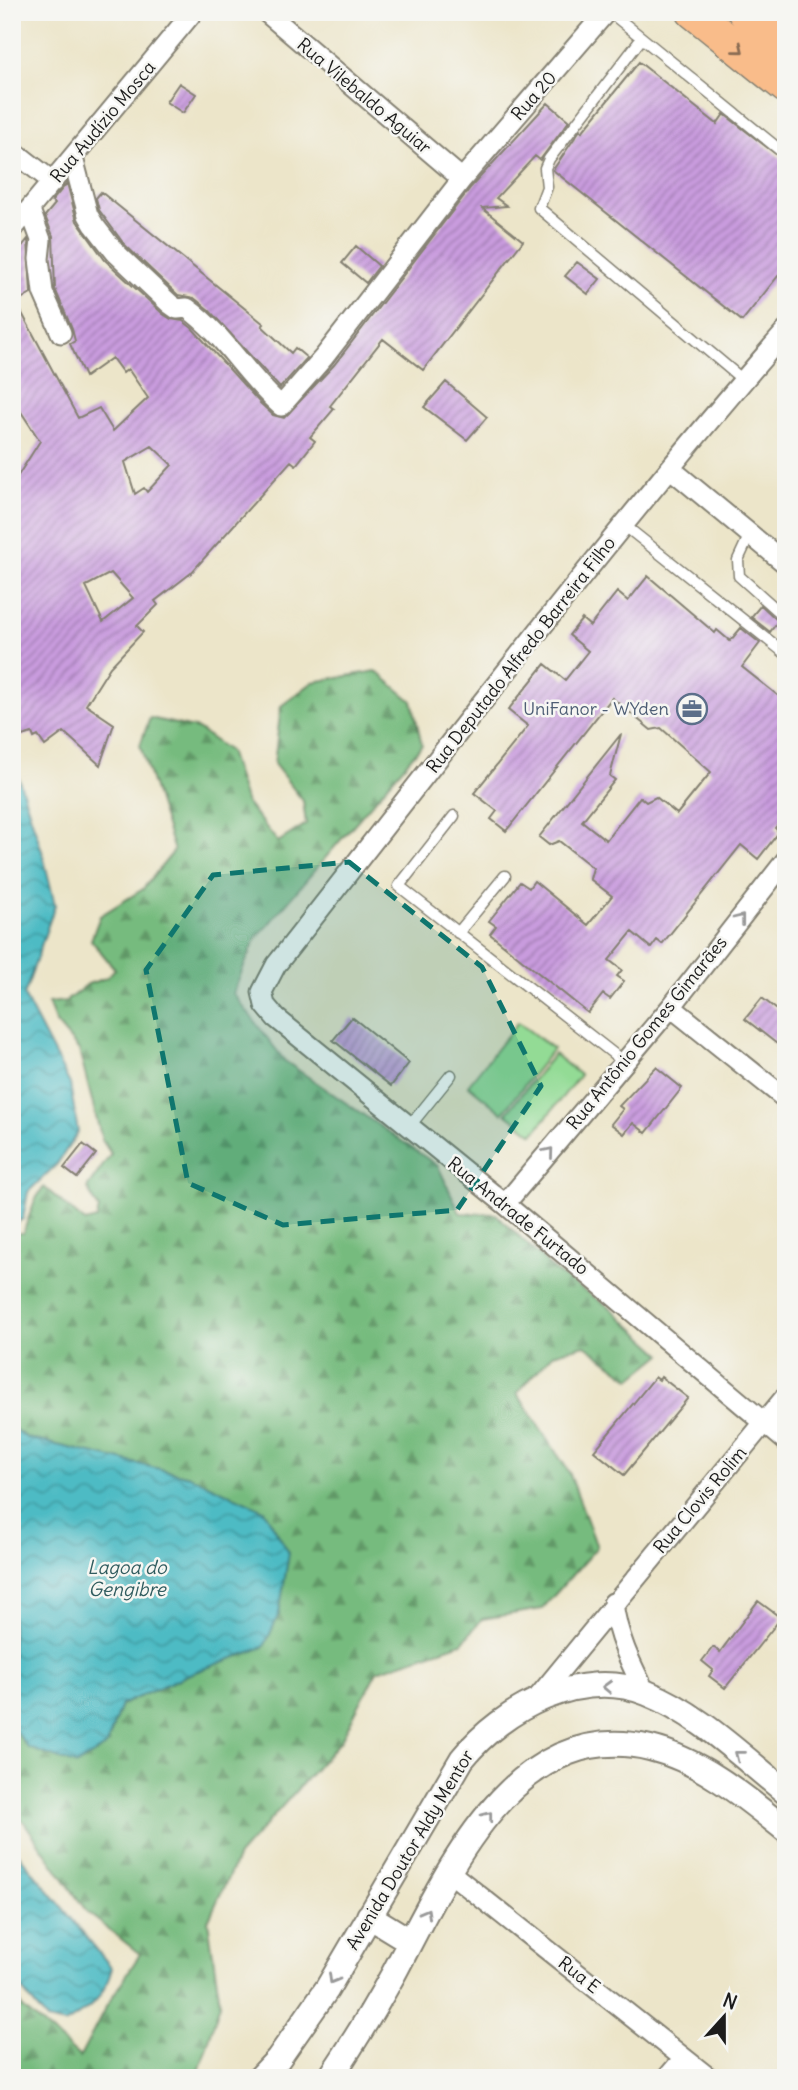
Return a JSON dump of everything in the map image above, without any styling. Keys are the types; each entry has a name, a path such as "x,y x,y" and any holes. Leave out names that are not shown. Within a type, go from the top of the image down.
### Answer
{"main road":[{"path":"693,12 781,63"},
{"path":"744,12 781,63"}],"street":[{"name":"Rua Audízio Mosca","path":"12,230 193,12"},
{"name":"Rua Vilebaldo Aguiar","path":"266,12 462,179"},
{"name":"Rua 20","path":"73,158 88,215 112,249 170,304 177,309 187,309 222,337 266,394 281,407 331,348 462,179 608,12"},
{"path":"12,150 53,182"},
{"path":"30,210 41,240 39,258 43,292 61,333"},
{"name":"Rua Deputado Alfredo Barreira Filho","path":"264,984 624,525 786,331"},
{"path":"671,469 786,564"},
{"name":"Rua Antônio Gomes Gimarães","path":"505,1204 671,1007 786,860"},
{"name":"Rua Andrade Furtado","path":"264,984 262,992 270,1012 505,1204 786,1441"},
{"path":"671,1007 786,1099"},
{"name":"Rua Clovis Rolim","path":"535,1701 786,1396"},
{"path":"613,1603 620,1638 645,1692"},
{"name":"Avenida Doutor Aldy Mentor","path":"260,2078 278,2059 327,1989 462,1759 487,1733 535,1701 595,1687 645,1692 692,1719 786,1792"},
{"path":"330,2078 448,1871 486,1817 509,1792 562,1754 593,1744 652,1749 708,1773 786,1830"},
{"name":"Rua E","path":"448,1871 709,2078"},
{"path":"369,1916 410,1941"},
{"path":"667,2078 684,2058"}],"lane":[{"path":"608,12 786,155"},
{"path":"642,38 549,159 545,168 548,184 539,208 743,380"},
{"path":"624,525 786,654"},
{"path":"750,534 738,560 739,576 786,618"},
{"path":"454,816 399,886 624,1062"},
{"path":"458,933 505,876"},
{"path":"410,1127 451,1075"}],"highlighted area":[{"path":"349,862 482,967 541,1086 457,1210 283,1225 188,1183 146,970 213,875"}],"green space":[{"path":"376,671 412,701 422,745 255,940 233,993 285,1061 438,1166 460,1213 496,1214 556,1272 611,1308 662,1354 631,1379 585,1345 553,1354 517,1393 569,1472 597,1547 542,1609 482,1619 462,1643 377,1671 341,1740 238,1856 208,1921 220,2003 198,2075 12,2078 12,1993 23,2008 80,2057 107,2005 140,1954 87,1912 24,1822 12,1812 12,1726 28,1748 106,1746 121,1705 187,1675 27,1438 12,1428 12,1233 23,1233 35,1200 44,1187 85,1222 97,1219 99,1209 87,1188 111,1154 102,1140 79,1050 56,1023 48,1003 66,1001 88,984 106,978 115,969 91,940 100,916 143,889 174,851 140,745 150,718 198,729 229,751 246,803 278,842 306,824 303,801 274,764 281,706 313,682"},
{"path":"518,1022 553,1049 502,1113 468,1085"},
{"path":"554,1054 580,1075 533,1134 506,1113"}],"water":[{"path":"12,758 42,851 55,905 24,996 70,1084 78,1132 57,1164 28,1192 23,1219 12,1225"},
{"name":"Lagoa do Gengibre","path":"12,1428 27,1438 190,1476 264,1510 289,1553 279,1614 264,1647 187,1675 121,1705 106,1746 77,1765 28,1748 12,1726"},
{"path":"12,1846 112,1968 105,1987 95,2001 65,2024 47,2020 12,1978"}],"building":[{"path":"639,62 717,124 724,114 786,162 786,266 742,321 553,170 580,130 582,132"},
{"path":"179,83 196,94 183,113 166,102"},
{"path":"548,103 569,121 540,160 535,156 496,198 507,206 482,208 523,241 423,370 383,339 330,406 334,409 310,437 315,441 296,465 291,461 191,573 155,601 158,605 137,626 143,632 110,667 86,705 114,724 100,765 64,732 45,746 38,736 34,738 32,733 12,739 12,694 19,691 12,674 12,536 16,533 12,530 12,485 40,441 12,398 12,259 28,239 31,293 16,302 78,418 99,408 113,431 148,398 128,369 123,373 112,358 85,377 70,344 75,341 72,329 55,289 53,236 45,216 55,204 52,201 67,183 77,221 105,260 163,314 183,321 192,328 260,403 273,415 284,418 334,365 471,187","holes":["152,446 172,465 147,492 144,488 135,494 125,462","111,573 133,598 103,622 86,586"]},
{"path":"101,192 264,324 262,326 291,353 295,348 307,358 280,388 209,310 194,298 178,295 124,244 99,210 96,198"},
{"path":"356,246 379,266 366,283 342,263"},
{"path":"577,262 600,279 588,294 565,276"},
{"path":"446,382 487,417 467,440 424,407"},
{"path":"648,576 715,633 717,630 730,641 741,628 760,643 742,667 786,702 786,815 775,828 779,832 758,859 741,845 662,944 657,940 651,948 632,932 609,960 622,970 617,976 624,981 610,999 603,994 588,1013 490,934 496,926 489,921 520,882 529,888 534,881 588,925 612,896 590,879 593,868 587,863 559,841 549,845 539,837 621,734 610,776 615,780 582,821 606,840 640,797 646,802 656,797 677,814 711,772 661,728 651,730 612,698 506,831 491,819 497,811 474,793 528,726 508,710 545,664 565,680 588,651 569,635 582,619 590,626 617,592 628,601"},
{"path":"761,605 778,621 770,632 751,617"},
{"path":"762,998 786,1017 786,1034 777,1044 745,1019"},
{"path":"352,1017 409,1063 391,1086 333,1040"},
{"path":"656,1067 682,1088 646,1133 633,1123 624,1134 611,1124 623,1109 619,1106"},
{"path":"83,1144 96,1154 77,1178 64,1168"},
{"path":"655,1377 659,1380 661,1377 688,1398 624,1475 594,1451"},
{"path":"758,1601 781,1618 725,1688 709,1676 713,1670 702,1661 713,1647 720,1652"}],"place":[{"name":"UniFanor - WYden","path":"692,709"}]}
